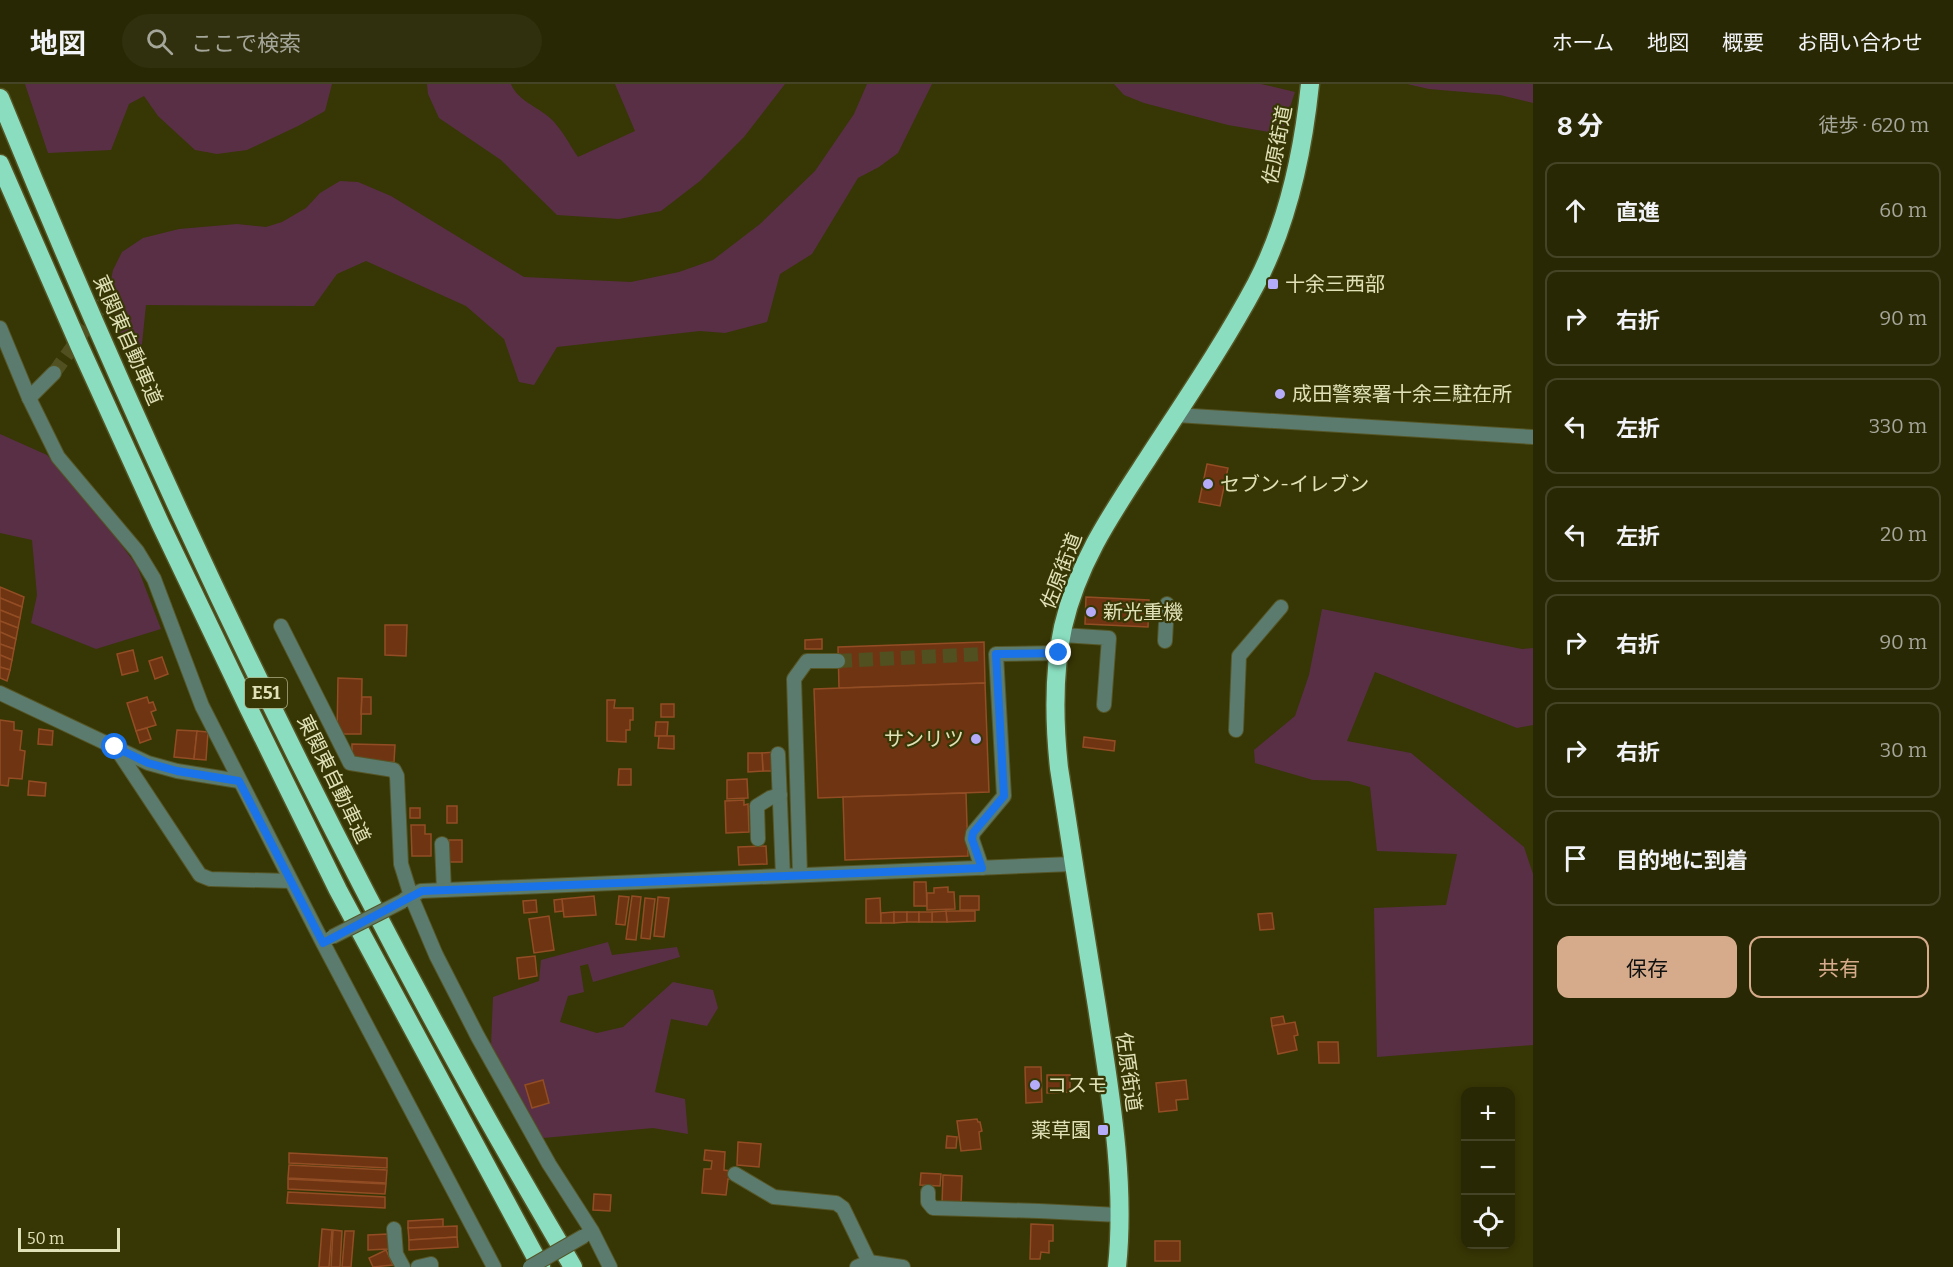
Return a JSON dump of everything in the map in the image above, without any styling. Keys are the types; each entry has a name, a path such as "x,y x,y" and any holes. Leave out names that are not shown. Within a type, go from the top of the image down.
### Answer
{"highway":[{"name":"佐原街道","path":"1117,1267 1119,1215 1111,1105 1073,864 1055,731 1060,644 1071,600 1098,535 1176,415 1250,294 1269,255 1291,193 1299,159 1310,84"},
{"name":"東関東自動車道","path":"0,98 99,334 180,513 269,698 359,878 467,1082 573,1267"},
{"name":"E51","path":"3,170 160,523 249,709 338,890 541,1267"}],"street":[{"path":"0,328 29,398 58,457 137,551 154,579 202,706 239,781 291,881 328,940 494,1267"},
{"path":"29,398 54,373"},
{"path":"1176,415 1533,437"},
{"path":"1165,641 1167,604"},
{"path":"1236,730 1239,656 1281,607"},
{"path":"280,626 350,763 394,770 397,776 401,864 407,898 478,1037 588,1234 610,1267"},
{"path":"982,868 972,839 973,833 1004,796 990,654 1109,638 1104,705"},
{"path":"800,875 794,679 807,661 838,661"},
{"path":"0,693 148,763 177,771 239,781"},
{"path":"115,747 200,875 210,879 291,881"},
{"path":"778,754 783,876"},
{"path":"758,839 757,806 780,795"},
{"path":"442,844 444,890"},
{"path":"328,940 422,891 1073,864"},
{"path":"735,1174 774,1197 836,1203 843,1208 863,1265 903,1267"},
{"path":"928,1192 928,1202 933,1208 1119,1215"},
{"path":"394,1229 396,1254 403,1267"},
{"path":"530,1267 588,1234"},
{"path":"418,1267 431,1264 431,1267"}],"shaded area":[{"path":"25,84 332,84 325,111 247,150 217,154 195,150 158,116 144,96 129,104 111,150 48,153"},
{"path":"427,84 511,84 518,95 554,122 578,157 635,131 615,84 785,84 744,137 700,181 661,211 619,219 557,215 501,160 439,118 428,94"},
{"path":"867,84 932,84 898,153 879,167 858,178 812,254 780,274 767,322 725,333 700,331 557,347 534,385 519,382 504,339 466,306 366,261 337,274 314,306 146,305 140,363 125,346 108,295 113,270 122,252 143,238 179,229 237,224 266,227 282,222 306,208 320,193 340,181 358,182 391,196 524,277 631,282 679,272 713,260 760,224 815,171 854,114"},
{"path":"1114,84 1261,84 1295,92 1281,134 1228,125 1144,103 1124,95"},
{"path":"1407,84 1533,84 1533,103 1500,95 1429,89"},
{"path":"0,434 47,455 111,531 137,566 161,629 96,649 31,623 37,595 32,540 0,533"},
{"path":"1322,609 1522,649 1533,648 1533,725 1517,728 1375,672 1347,741 1411,753 1524,847 1533,874 1533,1045 1377,1057 1374,908 1446,905 1457,854 1377,851 1370,787 1349,781 1313,780 1255,763 1254,750 1295,716 1309,675"},
{"path":"608,942 612,955 677,947 680,957 593,982 588,964 580,966 584,992 568,996 560,1022 597,1033 623,1027 673,982 713,990 718,1008 707,1026 671,1019 655,1092 685,1099 688,1134 653,1128 543,1138 491,1045 493,997 539,981 541,960"}],"building":[{"path":"1207,464 1228,468 1220,506 1199,502"},
{"path":"0,587 24,597 22,607 0,598"},
{"path":"1086,597 1149,600 1148,627 1085,624"},
{"path":"0,598 22,607 20,618 0,610"},
{"path":"0,610 20,618 18,628 0,621"},
{"path":"0,621 18,628 16,639 0,632"},
{"path":"385,625 407,625 406,656 385,655"},
{"path":"0,632 16,639 14,649 0,644"},
{"path":"822,639 822,649 805,649 805,640"},
{"path":"984,642 985,683 839,688 838,647"},
{"path":"0,644 14,649 12,660 0,655"},
{"path":"133,650 138,671 122,675 117,654"},
{"path":"0,655 12,660 10,670 0,667"},
{"path":"162,657 168,674 155,679 149,661"},
{"path":"0,667 10,670 7,681 0,678"},
{"path":"338,678 362,679 361,734 337,734"},
{"path":"985,683 989,792 818,798 814,689"},
{"path":"147,697 149,703 153,702 156,710 151,712 156,725 136,731 127,703"},
{"path":"362,697 371,697 371,714 361,714"},
{"path":"607,700 615,700 614,708 633,708 630,730 626,730 626,742 607,741"},
{"path":"661,704 674,704 674,717 661,717"},
{"path":"0,720 14,722 14,730 22,731 20,750 25,751 22,779 9,778 8,786 0,785"},
{"path":"656,722 668,722 667,736 655,736"},
{"path":"147,728 151,739 140,743 136,731"},
{"path":"39,729 53,731 52,745 38,744"},
{"path":"177,730 197,731 194,759 174,757"},
{"path":"197,731 208,732 206,760 194,759"},
{"path":"659,736 674,736 674,749 658,748"},
{"path":"1084,737 1115,741 1114,751 1083,747"},
{"path":"352,744 395,745 394,762 352,761"},
{"path":"775,752 775,771 763,771 762,753"},
{"path":"748,753 762,753 763,771 748,772"},
{"path":"619,769 631,769 631,785 618,785"},
{"path":"747,779 748,798 727,799 727,780"},
{"path":"29,781 46,783 45,796 28,795"},
{"path":"966,793 968,856 845,860 843,797"},
{"path":"744,800 744,805 748,804 749,832 726,833 725,801"},
{"path":"447,806 457,806 457,823 447,823"},
{"path":"410,808 420,808 420,818 410,818"},
{"path":"411,825 425,825 425,834 431,834 431,856 412,856"},
{"path":"449,840 462,840 462,862 449,862"},
{"path":"766,846 767,864 739,865 738,847"},
{"path":"914,882 926,882 927,906 914,906"},
{"path":"948,887 948,892 954,892 955,909 927,910 927,893 934,893 934,888"},
{"path":"594,896 596,915 564,917 562,899"},
{"path":"619,896 629,897 625,925 616,924"},
{"path":"632,896 641,897 636,940 626,939"},
{"path":"960,896 979,896 979,910 960,910"},
{"path":"658,897 669,898 664,937 654,936"},
{"path":"645,898 655,899 650,939 641,938"},
{"path":"880,898 881,923 866,923 866,899"},
{"path":"562,899 563,911 555,912 554,900"},
{"path":"536,900 537,912 524,913 523,901"},
{"path":"946,911 975,911 975,921 947,922"},
{"path":"946,911 947,922 932,922 932,912"},
{"path":"894,912 894,923 881,923 881,913"},
{"path":"894,912 907,912 907,922 894,923"},
{"path":"907,912 919,912 919,922 907,922"},
{"path":"919,912 932,912 932,922 919,922"},
{"path":"1272,913 1274,929 1260,930 1258,914"},
{"path":"549,916 554,950 534,953 529,919"},
{"path":"535,956 537,976 519,979 517,958"},
{"path":"1283,1016 1285,1024 1272,1026 1271,1018"},
{"path":"1295,1022 1298,1035 1294,1036 1297,1050 1278,1054 1272,1026"},
{"path":"1318,1042 1338,1042 1339,1063 1319,1063"},
{"path":"1025,1067 1041,1067 1042,1102 1026,1103"},
{"path":"1047,1075 1070,1075 1070,1092 1047,1093"},
{"path":"543,1080 549,1103 532,1108 525,1085"},
{"path":"1186,1080 1188,1099 1176,1100 1177,1110 1159,1112 1156,1083"},
{"path":"977,1119 982,1131 979,1132 981,1149 961,1151 957,1121"},
{"path":"947,1136 957,1137 956,1148 946,1148"},
{"path":"738,1142 761,1144 759,1167 737,1165"},
{"path":"705,1150 725,1152 724,1170 731,1171 726,1195 702,1193 704,1169 711,1169 712,1161 704,1160"},
{"path":"289,1153 387,1158 387,1168 289,1163"},
{"path":"289,1165 387,1170 386,1183 288,1178"},
{"path":"921,1173 941,1174 940,1186 920,1185"},
{"path":"943,1175 962,1176 961,1205 942,1204"},
{"path":"288,1179 386,1184 385,1194 288,1189"},
{"path":"288,1192 385,1197 385,1208 287,1203"},
{"path":"594,1194 611,1195 610,1211 593,1210"},
{"path":"443,1219 443,1227 408,1228 408,1221"},
{"path":"1031,1224 1053,1225 1053,1241 1049,1241 1049,1253 1041,1252 1040,1259 1030,1259"},
{"path":"457,1226 457,1237 409,1240 408,1228"},
{"path":"322,1229 332,1230 329,1267 319,1267"},
{"path":"333,1230 342,1231 340,1267 331,1267"},
{"path":"345,1231 354,1231 351,1267 342,1267"},
{"path":"388,1234 389,1249 368,1250 368,1235"},
{"path":"457,1237 458,1247 409,1250 409,1240"},
{"path":"1155,1241 1180,1241 1180,1261 1155,1261"},
{"path":"386,1250 393,1265 373,1267 369,1258"}],"tunnel":[{"path":"54,373 110,294"},
{"path":"838,661 984,654"}],"place":[{"name":"十余三西部","path":"1273,284"},
{"name":"成田警察署十余三駐在所","path":"1280,394"},
{"name":"セブン-イレブン","path":"1208,484"},
{"name":"新光重機","path":"1091,612"},
{"name":"サンリツ","path":"976,739"},
{"name":"コスモ","path":"1035,1085"},
{"name":"薬草園","path":"1103,1130"}],"route":[{"path":"115,747 148,763 177,771 239,781 323,943 422,891 982,868 972,839 973,833 1004,796 996,654 1059,653"}]}
